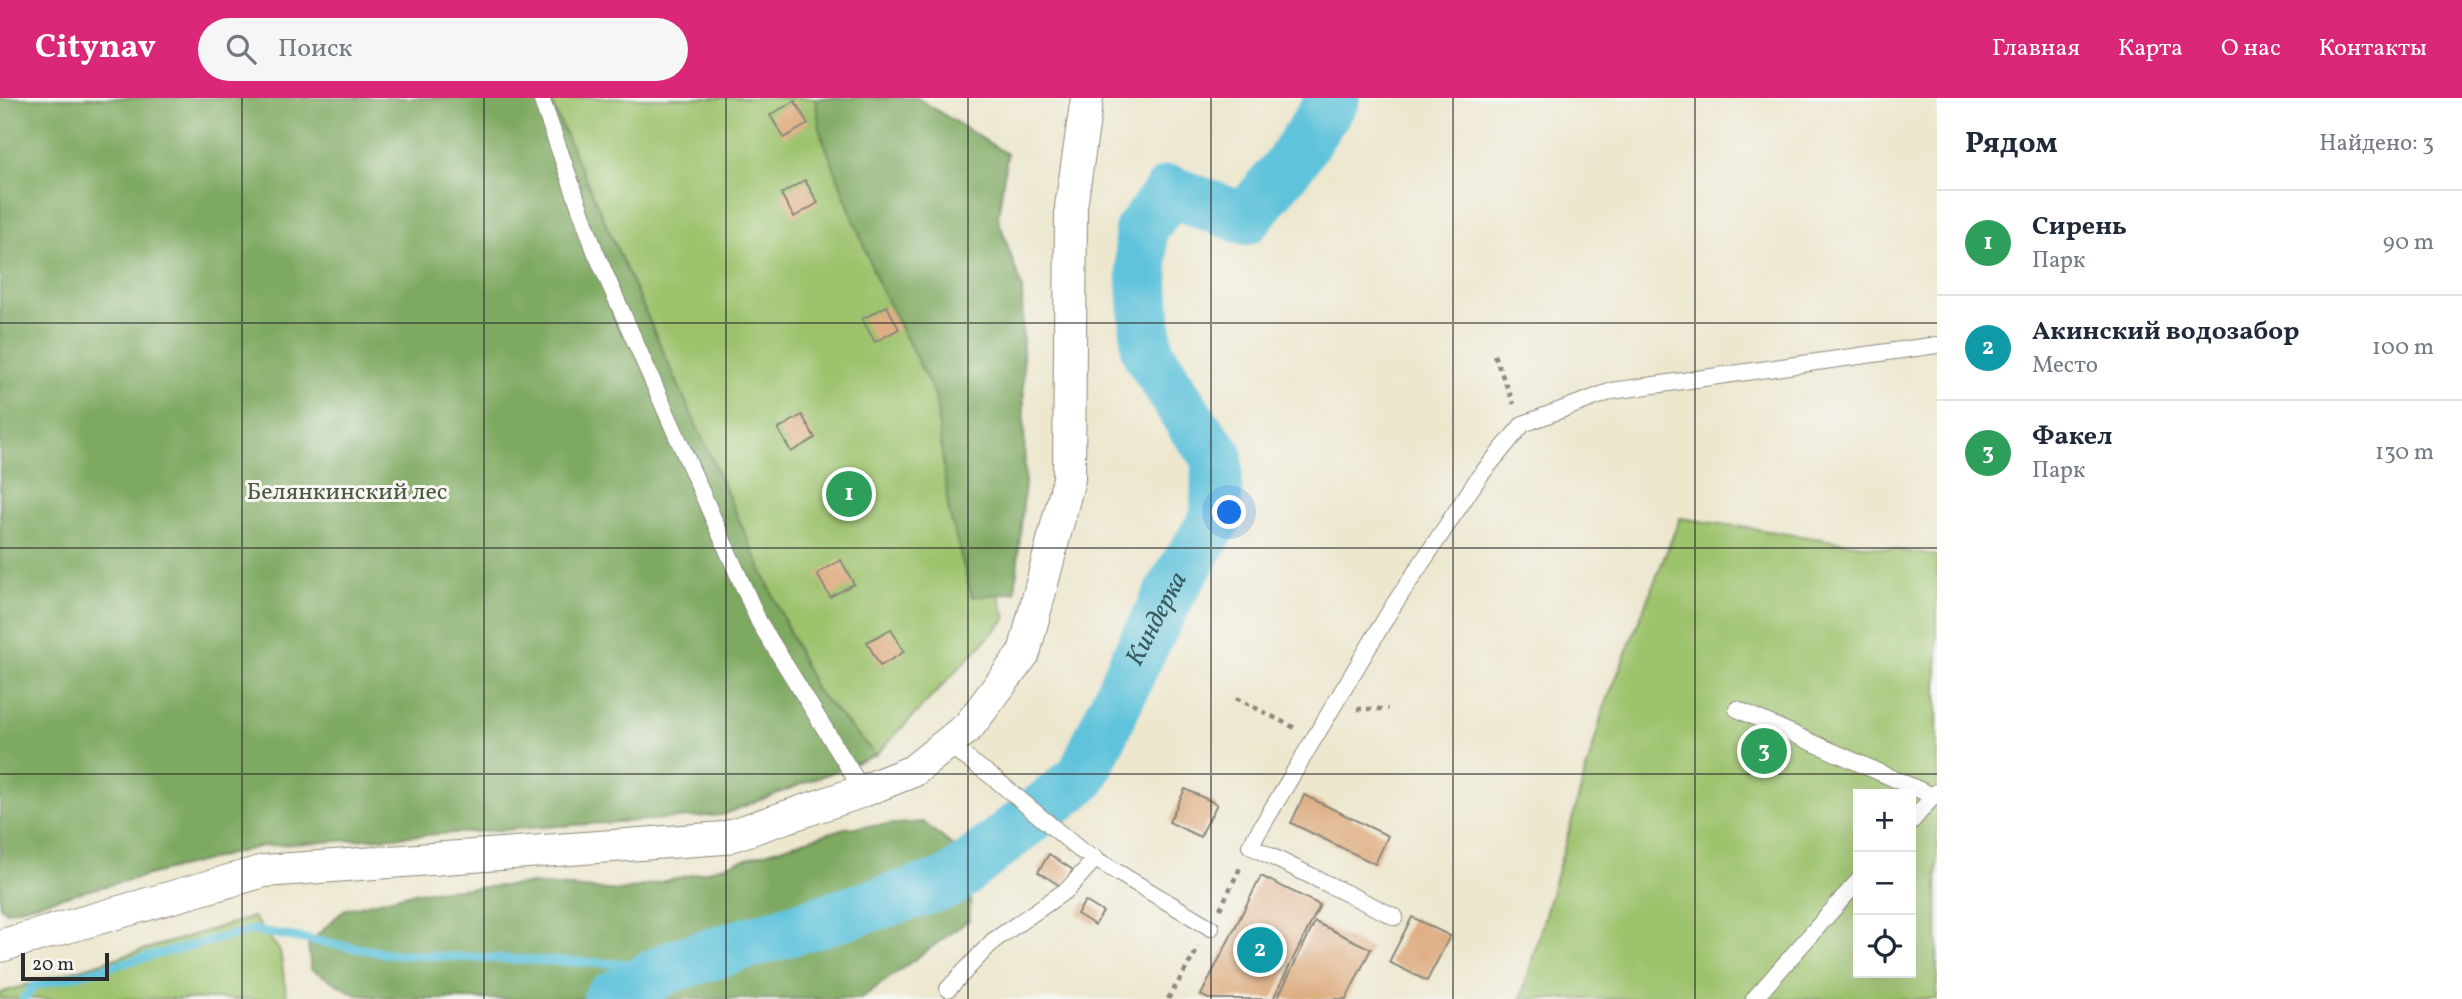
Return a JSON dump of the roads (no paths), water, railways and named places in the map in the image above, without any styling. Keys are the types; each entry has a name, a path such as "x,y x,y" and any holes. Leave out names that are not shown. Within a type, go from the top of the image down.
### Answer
{"street":[{"path":"0,946 264,872 724,838 863,791 913,771 969,726 1024,653 1069,479 1071,207 1087,98"}],"lane":[{"path":"541,98 595,251 759,622 863,791"},
{"path":"1395,917 1250,846 1393,606 1479,477 1523,424 1612,391 1937,345"},
{"path":"1737,709 1935,794 1916,816"},
{"path":"947,744 994,778 1080,850 1211,928"},
{"path":"948,989 993,941 1069,889 1096,858"},
{"path":"1754,999 1853,887"}],"waterway":[{"name":"Киндерка","path":"609,999 672,966 950,882 1082,777 1137,657 1177,581 1216,518 1217,455 1194,427 1147,351 1140,231 1170,191 1245,219 1292,161 1334,98"},
{"path":"23,999 34,986 253,930 390,954 672,966"}],"place":[{"name":"Сирень","path":"849,494"},
{"name":"Факел","path":"1764,751"},
{"name":"Акинский водозабор","path":"1260,950"}],"park label":[{"name":"Белянкинский лес","path":"347,493"}]}
